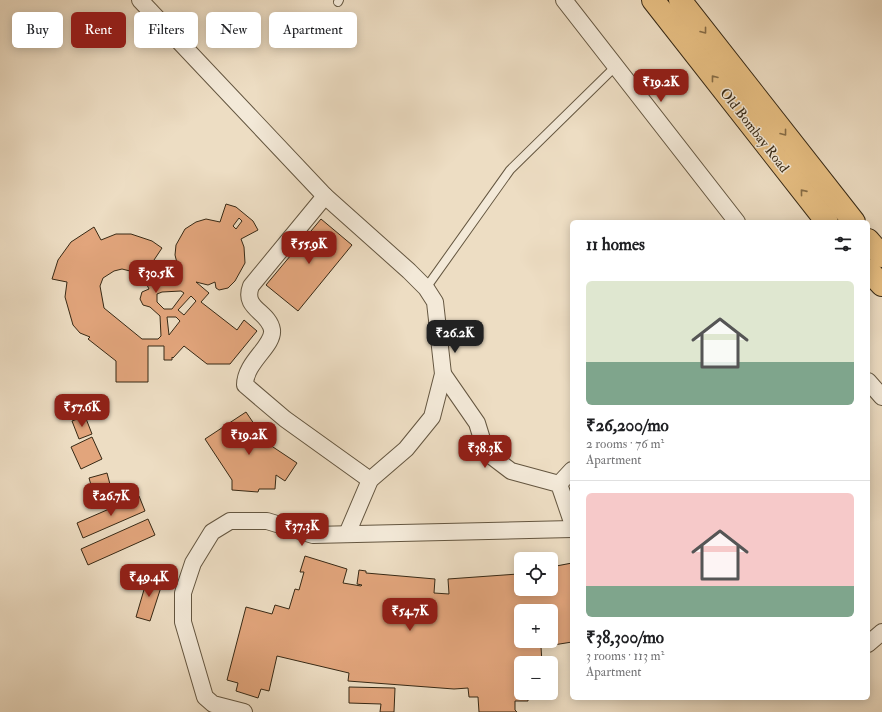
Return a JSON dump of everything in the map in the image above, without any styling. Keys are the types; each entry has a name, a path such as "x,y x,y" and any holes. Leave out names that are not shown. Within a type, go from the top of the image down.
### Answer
{"main road":[{"name":"Old Bombay Road","path":"653,0 826,220"},
{"name":"Old Bombay Road","path":"680,0 852,220"},
{"path":"870,242 882,256"},
{"path":"870,272 882,285"}],"street":[{"path":"140,0 325,196 426,288 435,302 443,374 432,417 406,449 370,480 347,534"},
{"path":"564,0 735,220"},
{"path":"325,196 251,286 248,293 251,304 267,319 272,331 270,340 248,369 245,385 285,419 370,480"},
{"path":"443,374 477,423 486,452 511,471 559,484"},
{"path":"870,382 882,397"},
{"path":"559,484 570,472"},
{"path":"559,484 570,516"},
{"path":"244,712 213,704 205,697 183,622 183,593 193,563 212,532 230,521 267,521 313,535 570,529"},
{"path":"870,642 882,632"}],"lane":[{"path":"426,288 510,170 615,67"}],"building":[{"path":"226,204 236,207 253,221 258,230 241,239 244,247 245,263 235,281 228,288 219,290 216,288 215,282 208,285 196,282 209,293 201,302 237,330 244,320 257,331 230,364 207,364 184,346 173,358 172,357 172,360 164,360 164,346 148,346 148,382 116,382 116,361 88,339 90,337 80,333 73,325 65,297 67,282 52,279 58,260 71,242 94,227 101,240 116,234 131,234 152,241 162,248 154,260 171,275 178,267 175,255 176,245 185,229 196,222 206,219 220,222","holes":["239,218 242,221 236,229 233,226","122,269 138,273 144,279 149,289 142,292 140,299 143,305 150,307 160,316 161,336 158,339 142,339 104,308 100,286 103,278 114,271","181,291 184,293 172,309 164,309 157,302 157,294 162,292","191,296 196,301 184,315 178,310","167,317 176,317 180,321 169,335"]},
{"path":"321,219 352,245 298,311 266,285"},
{"path":"246,412 269,446 270,445 297,463 285,481 276,475 275,489 259,489 258,492 232,490 232,480 205,439"},
{"path":"85,416 92,434 79,439 72,421"},
{"path":"92,437 102,459 81,469 71,447"},
{"path":"107,473 111,488 93,492 89,478"},
{"path":"139,496 145,511 83,538 77,523"},
{"path":"148,519 155,535 88,565 81,549"},
{"path":"305,556 347,569 343,583 361,586 362,585 357,584 359,570 366,571 366,573 435,579 434,593 449,594 448,579 514,574 514,596 558,596 558,566 570,563 570,642 558,644 558,604 514,604 514,648 541,648 542,656 514,656 514,700 528,700 515,701 515,710 517,712 479,712 478,697 469,697 468,688 454,689 348,681 349,673 277,656 269,691 261,689 258,698 236,691 238,683 227,680 246,607 272,614 275,605 289,609 295,589 299,590 304,572 300,572"},
{"path":"148,576 163,581 150,621 136,617"},
{"path":"349,687 395,688 394,712 380,712 381,704 349,703"}]}
